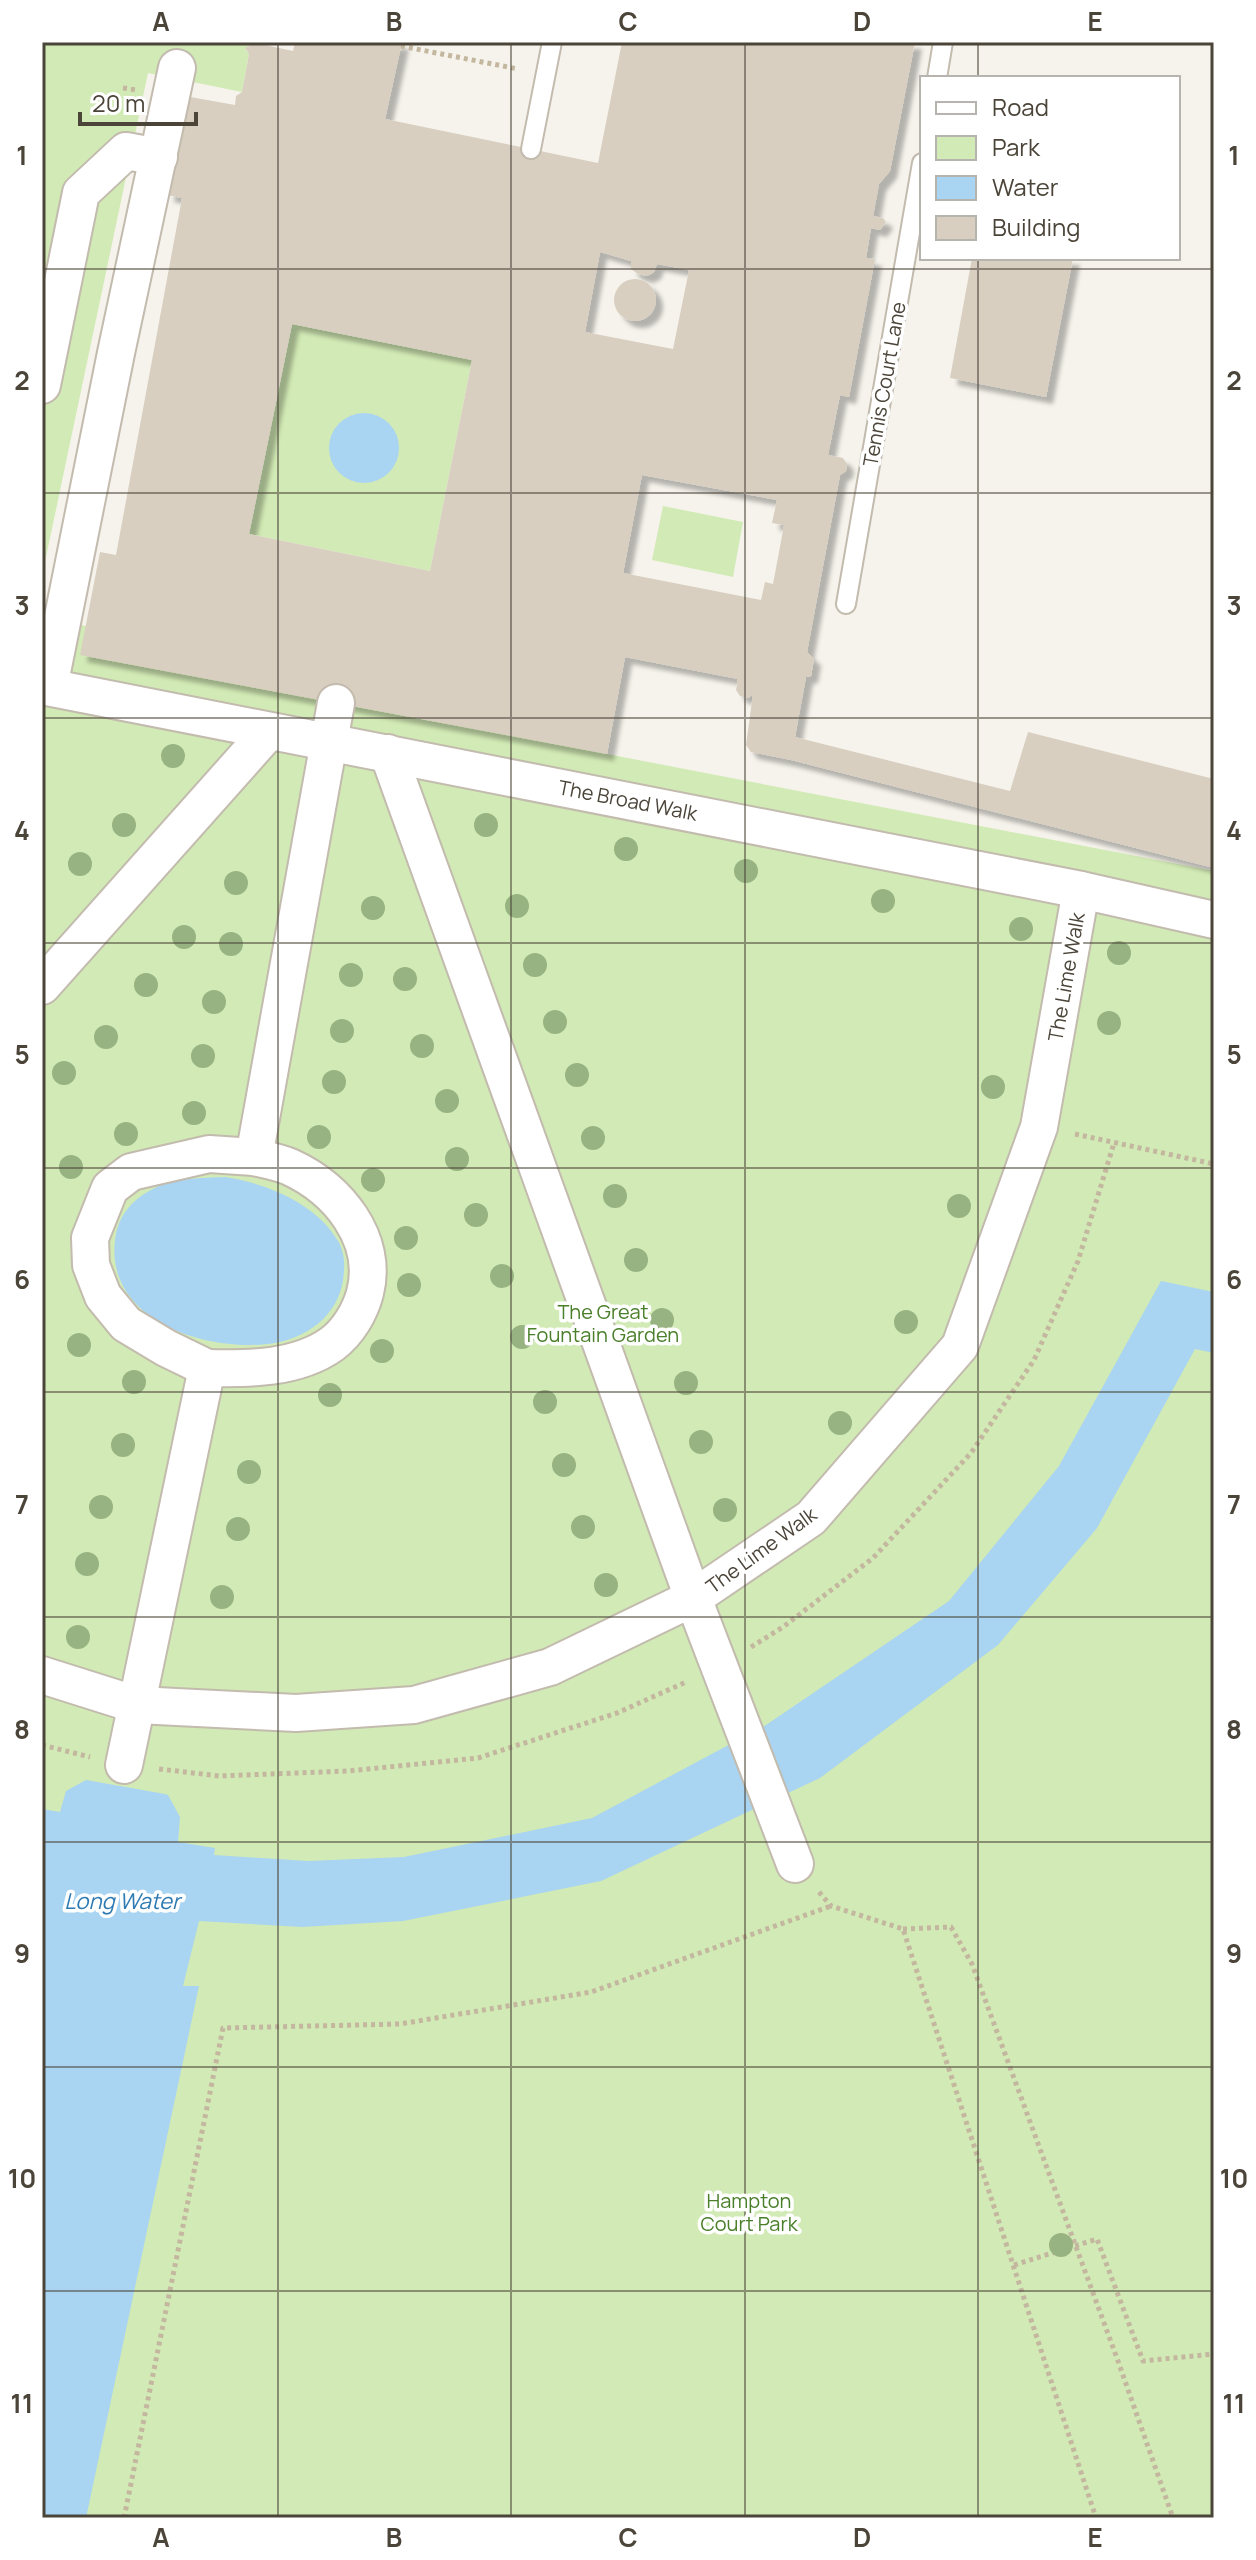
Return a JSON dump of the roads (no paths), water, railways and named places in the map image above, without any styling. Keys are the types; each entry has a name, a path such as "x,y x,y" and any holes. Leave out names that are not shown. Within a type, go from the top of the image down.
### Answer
{"street":[{"path":"42,385 76,344 159,157 166,86"},
{"path":"46,686 76,344 81,193 126,151 159,157"},
{"name":"The Broad Walk","path":"46,686 1081,890 1214,920"},
{"path":"254,1157 336,703"},
{"path":"42,986 269,731"},
{"path":"388,753 693,1598 795,1864"},
{"name":"The Lime Walk","path":"42,1675 137,1705 296,1713 414,1705 550,1667 693,1598 811,1518 960,1346 1039,1127 1081,890"},
{"path":"209,1154 254,1157 290,1167 327,1191 347,1210 367,1250 369,1278 354,1320 332,1344 297,1361 246,1369 207,1368 126,1324 103,1296 91,1265 90,1238 110,1188 131,1172 209,1154"},
{"path":"124,1765 207,1368"}],"lane":[{"path":"531,149 552,42"},
{"path":"937,76 943,42"},
{"name":"Tennis Court Lane","path":"846,604 920,175"}],"water":[{"path":"364,413 383,419 393,429 399,448 393,467 383,477 364,483 345,477 335,467 329,448 335,429 345,419"},
{"path":"225,1177 256,1184 288,1197 317,1216 340,1244 344,1266 338,1297 323,1319 302,1334 275,1343 248,1345 191,1336 164,1325 142,1309 125,1289 115,1264 116,1234 129,1207 161,1185 188,1179"},
{"name":"Long Water","path":"1161,1281 1214,1292 1214,1353 1195,1349 1097,1528 998,1645 820,1778 601,1881 403,1921 302,1927 199,1921 183,1986 199,1986 86,2518 42,2518 42,1809 60,1812 66,1791 86,1780 165,1794 180,1817 178,1842 215,1848 214,1855 308,1861 404,1857 592,1818 766,1725 949,1601 1059,1466"}],"park label":[{"name":"The Great Fountain Garden","path":"603,1322"},
{"name":"Hampton Court Park","path":"749,2212"}]}
